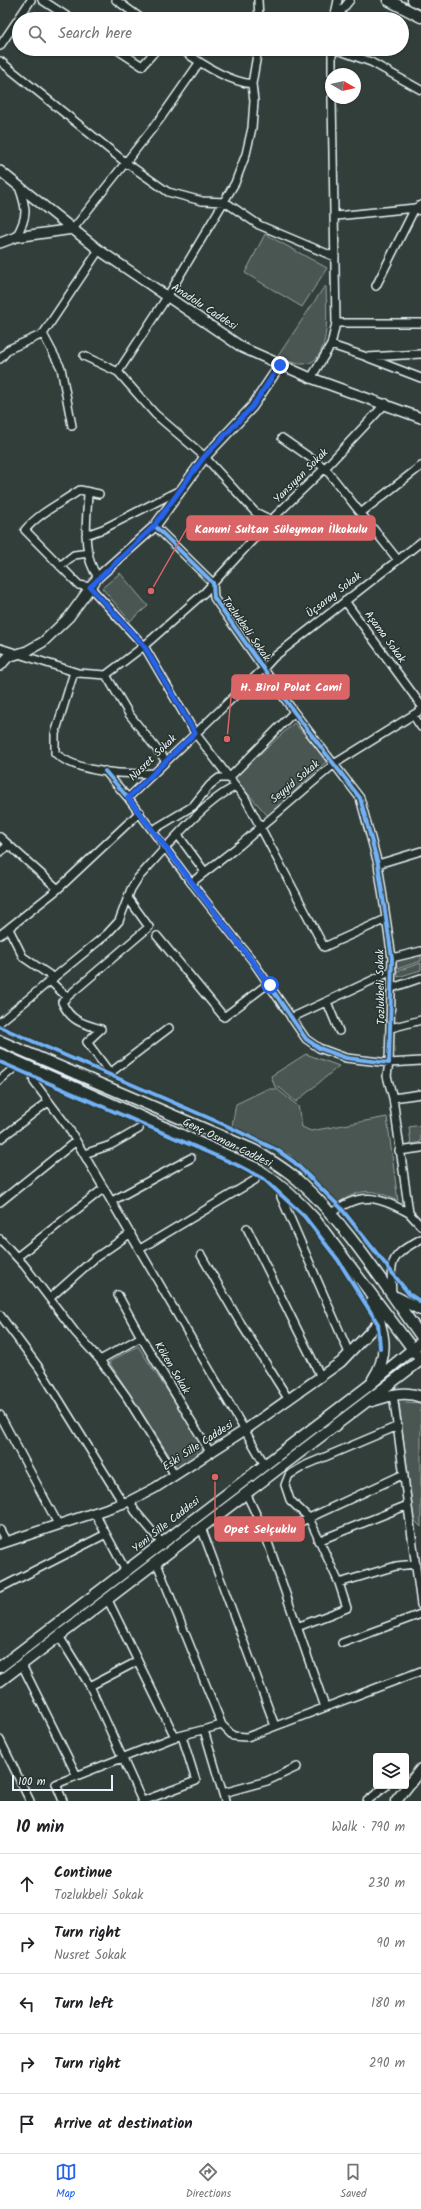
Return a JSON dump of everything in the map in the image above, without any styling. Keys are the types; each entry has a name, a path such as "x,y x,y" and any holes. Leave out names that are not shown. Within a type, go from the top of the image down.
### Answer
{"main road":[{"path":"388,0 421,17"},
{"path":"413,0 421,4"},
{"name":"Genç Osman Caddesi","path":"0,1041 254,1150 281,1166 301,1182 330,1214 392,1295 421,1336"},
{"name":"Genç Osman Caddesi","path":"0,1054 258,1170 279,1183 298,1200 421,1360"},
{"path":"366,1289 380,1321 384,1348 376,1374 366,1387"},
{"path":"392,1295 421,1310"},
{"name":"Yeni Sille Caddesi","path":"0,1667 265,1465 366,1387 421,1342"},
{"name":"Yeni Sille Caddesi","path":"0,1681 421,1360"},
{"path":"365,1403 393,1394 415,1394 421,1397"},
{"path":"396,1801 421,1769"}],"street":[{"path":"23,12 31,0"},
{"path":"42,0 60,12"},
{"path":"116,0 133,12"},
{"path":"126,7 131,0"},
{"path":"258,0 259,12"},
{"path":"335,12 338,0"},
{"path":"341,12 350,0"},
{"path":"0,46 12,28"},
{"path":"127,56 142,66 150,56"},
{"path":"190,56 199,63 240,83 252,84"},
{"path":"118,372 167,298 235,183 246,154 252,128 254,101 252,84 257,56"},
{"path":"332,56 332,68"},
{"path":"354,56 371,62 421,90"},
{"path":"0,61 125,162 168,192 202,201 225,202 259,225 335,257"},
{"path":"0,243 16,237 73,229 160,119 199,63"},
{"path":"311,378 331,345 336,323 336,216 332,104"},
{"name":"Anadolu Caddesi","path":"0,171 99,250 167,298 244,348 311,378 421,418"},
{"path":"16,237 25,222 24,203 19,187"},
{"path":"336,216 419,208"},
{"path":"376,286 419,208"},
{"path":"0,360 9,350 43,334 99,250"},
{"path":"336,323 421,323"},
{"path":"43,334 61,368 72,426"},
{"path":"331,345 421,378"},
{"path":"367,357 421,354"},
{"path":"84,356 118,372 155,414 204,457 256,512 271,520"},
{"path":"0,666 8,657 43,642 69,617 98,577 154,526 204,457 252,407 280,365"},
{"name":"Yansıyan Sokak","path":"106,675 144,646 213,583 271,520 325,468 386,404"},
{"path":"282,438 325,468 362,512 398,560"},
{"path":"362,512 421,466"},
{"path":"99,494 88,493 80,490 53,505 32,522 25,530 79,585 90,587 144,646 195,733 245,798 324,947 386,919"},
{"path":"86,535 103,529 178,491"},
{"path":"88,493 86,535 91,568 98,577"},
{"path":"154,526 213,583"},
{"name":"Üçsaray Sokak","path":"263,669 274,657 420,544"},
{"path":"60,566 74,555 89,553"},
{"name":"Tozlukbeli Sokak","path":"213,583 214,598 294,712 360,798 378,864 392,958 391,1028 387,1076 393,1098 399,1151 409,1213"},
{"name":"Aşama Sokak","path":"345,601 421,705"},
{"path":"0,648 74,672 106,675 129,714 166,761"},
{"name":"Nusret Sokak","path":"128,798 263,669"},
{"path":"74,672 55,734 55,753 61,759 124,775 154,773"},
{"name":"Seyyid Sokak","path":"191,883 334,764 421,710"},
{"path":"153,830 193,806 210,785 219,778 229,778 294,712"},
{"path":"413,715 421,727"},
{"path":"105,771 140,812 191,883 269,983 306,1039 319,1048 346,1058 389,1063 421,1061"},
{"path":"0,1022 107,934 119,921 138,878 178,835 223,792 236,787"},
{"path":"0,935 58,889 140,812"},
{"path":"178,835 205,872"},
{"path":"0,837 58,889"},
{"path":"0,852 9,845"},
{"path":"378,864 421,851"},
{"path":"128,898 150,927 67,996 62,1002 66,1011 78,1023 101,1029 87,1042 110,1073 169,1028"},
{"path":"9,929 23,957 52,980 67,996"},
{"path":"157,936 224,1017 269,983"},
{"path":"392,958 421,951"},
{"path":"291,1018 392,971"},
{"path":"392,988 421,978"},
{"path":"327,1002 339,1031"},
{"path":"391,1028 421,1020"},
{"path":"0,1080 20,1063"},
{"path":"32,1069 34,1082 84,1154 265,1465"},
{"path":"393,1098 421,1094"},
{"path":"0,1139 48,1102"},
{"path":"84,1154 112,1146 139,1129"},
{"path":"0,1202 76,1141"},
{"path":"399,1151 421,1148"},
{"path":"112,1201 191,1158"},
{"path":"140,1249 255,1180"},
{"path":"17,1257 104,1188"},
{"path":"281,1197 349,1353"},
{"path":"330,1214 349,1201 364,1198 386,1201 409,1213 421,1226"},
{"path":"247,1228 321,1377"},
{"path":"50,1298 96,1258 131,1233"},
{"path":"0,1239 17,1257 75,1332 100,1360 126,1396 175,1475"},
{"path":"392,1295 393,1259 400,1251 421,1240"},
{"path":"201,1255 238,1319 289,1400"},
{"name":"Köken Sokak","path":"118,1295 141,1337 210,1452"},
{"path":"0,1315 40,1369 126,1502 162,1543"},
{"name":"Eski Sille Caddesi","path":"3,1543 126,1502 175,1475 245,1430 342,1362 380,1321"},
{"path":"100,1360 141,1337"},
{"path":"393,1394 421,1606"},
{"path":"0,1415 58,1524"},
{"path":"297,1627 347,1608 339,1583 318,1541 309,1518 290,1500 285,1485 289,1475 326,1456 398,1426"},
{"path":"266,1538 404,1474"},
{"path":"246,1493 266,1538 325,1707"},
{"path":"318,1541 408,1505"},
{"path":"94,1512 126,1571"},
{"path":"201,1527 275,1726"},
{"path":"0,1530 3,1543"},
{"path":"0,1588 106,1534"},
{"path":"156,1561 222,1725 233,1736 246,1737 421,1671"},
{"path":"339,1583 396,1566 416,1564"},
{"path":"59,1636 90,1686 143,1801 196,1781 179,1737 138,1661 107,1598"},
{"path":"342,1643 421,1614"},
{"path":"90,1686 138,1661"},
{"path":"22,1665 77,1776"},
{"path":"63,1801 56,1784 179,1737 222,1725"},
{"path":"204,1730 225,1801"},
{"path":"0,1740 30,1801"},
{"path":"223,1793 242,1789 297,1767"},
{"path":"367,1801 382,1789"}],"shaded area":[{"path":"265,234 327,268 302,307 245,273"},
{"path":"324,287 326,287 326,332 323,346 318,357 309,363 296,363 278,356"},
{"path":"120,573 148,606 130,621 102,588"},
{"path":"294,723 328,760 268,816 234,778"},
{"path":"421,953 421,961 397,969 396,961"},
{"path":"421,963 421,970 398,977 397,971"},
{"path":"306,1054 339,1066 296,1102 280,1088 275,1087 271,1076"},
{"path":"267,1089 277,1089 298,1106 302,1127 311,1131 387,1117 398,1201 374,1192 361,1192 338,1203 290,1155 232,1126 236,1104"},
{"path":"421,1125 421,1142 411,1144 409,1127"},
{"path":"138,1346 207,1451 178,1469 109,1362"},
{"path":"399,1403 421,1403 421,1527 414,1520"}],"cycle path":[{"path":"105,771 128,798 189,880 252,960 306,1039 319,1048 346,1058 389,1063 392,958 378,864 360,798 294,712 214,598 213,583 155,526"},
{"path":"0,1027 225,1125 277,1150 294,1162 340,1207 409,1294 421,1302"},
{"path":"0,1062 237,1165 265,1180 304,1216 338,1260 378,1324 380,1348"}],"place":[{"name":"Kanuni Sultan Süleyman İlkokulu","path":"151,591"},
{"name":"H. Birol Polat Cami","path":"227,739"},
{"name":"Opet Selçuklu","path":"215,1477"}],"route":[{"path":"270,985 128,798 195,733 144,646 90,587 98,577 154,526 204,457 252,407 280,365"}]}
